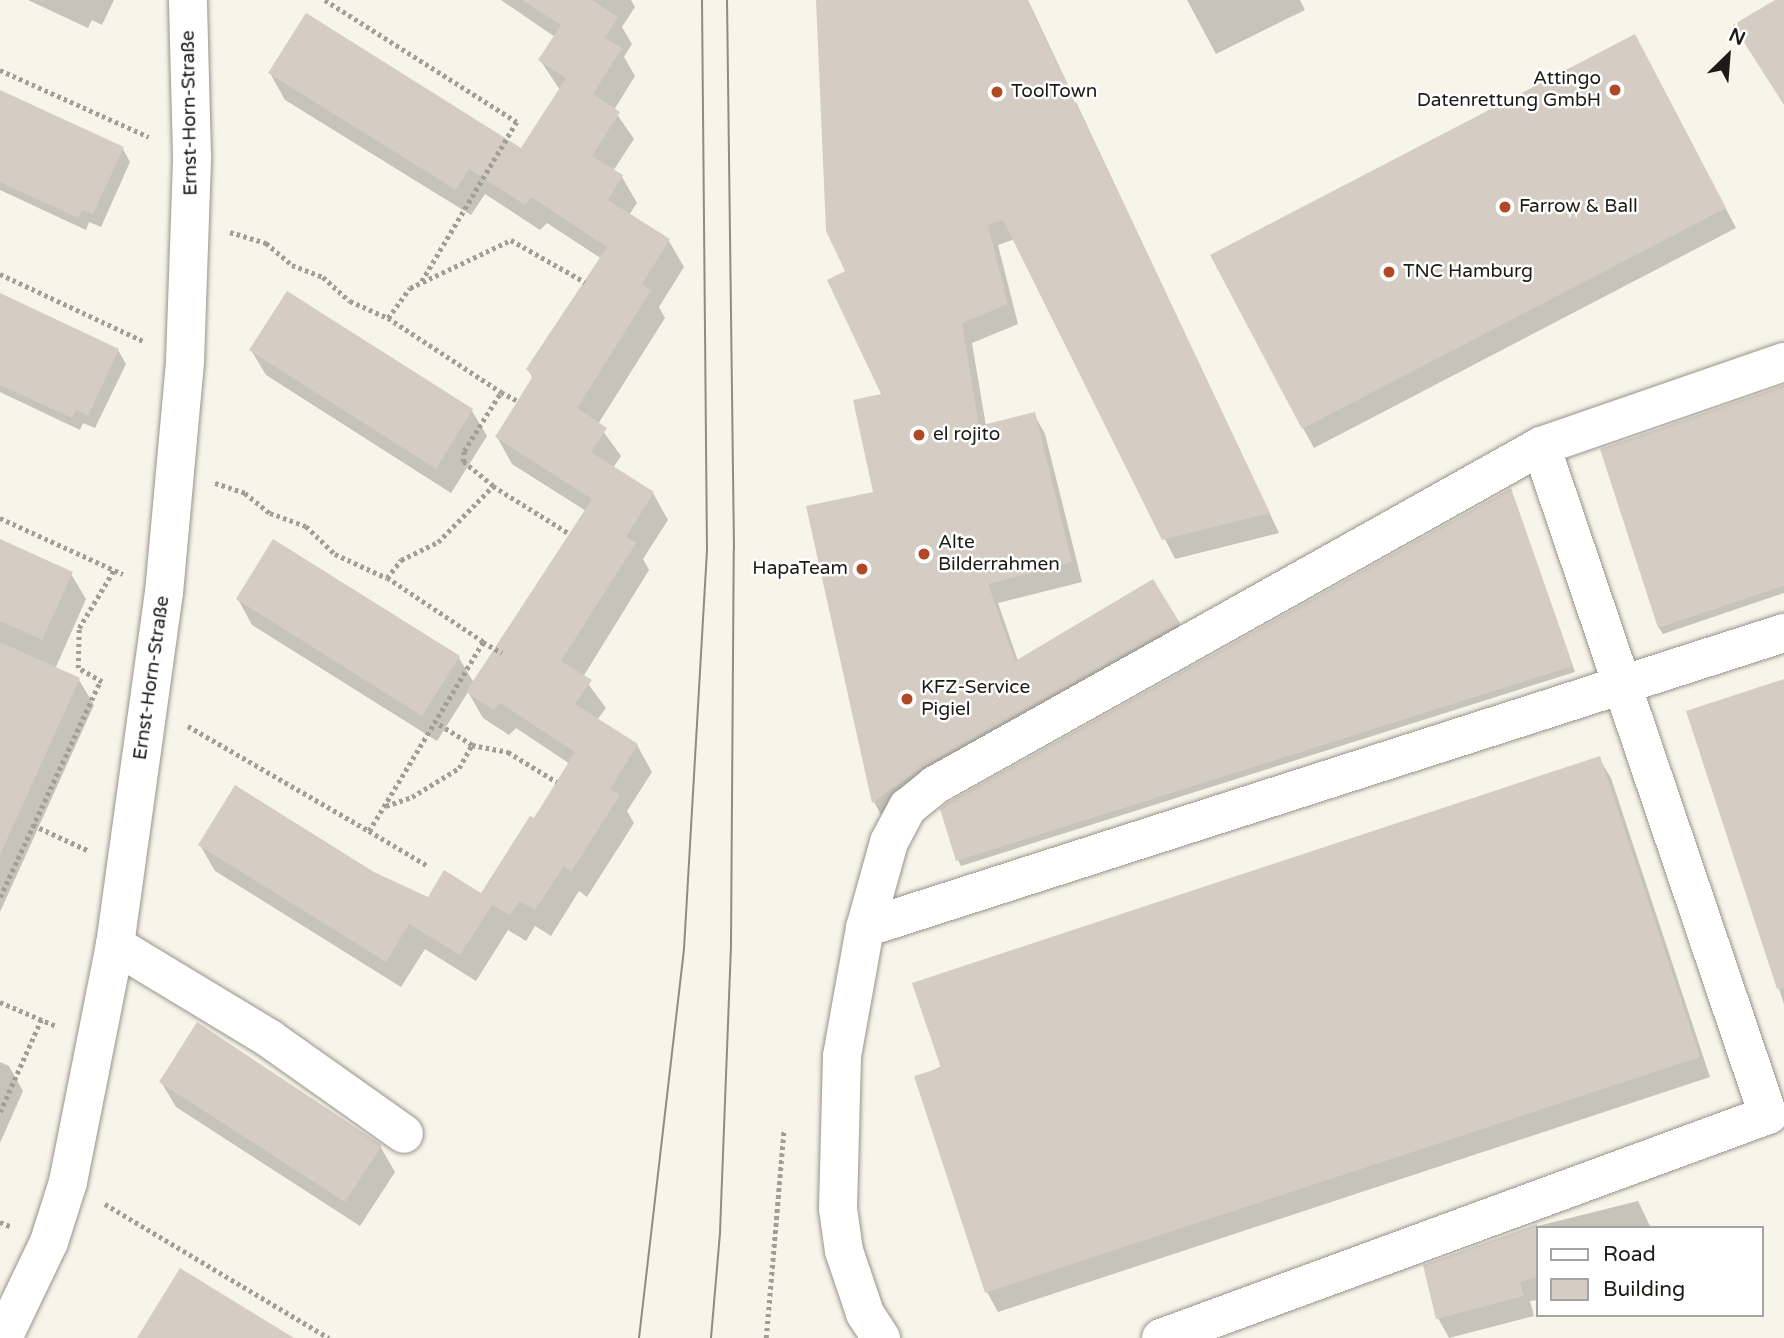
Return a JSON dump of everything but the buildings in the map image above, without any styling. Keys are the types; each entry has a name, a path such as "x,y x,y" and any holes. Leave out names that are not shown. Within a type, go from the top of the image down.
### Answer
{"street":[{"name":"Ernst-Horn-Straße","path":"3,1338 50,1242 68,1182 99,1045 149,703 164,593 185,360 192,156 188,0"},
{"path":"881,1338 865,1313 844,1251 838,1209 842,1056 865,928 889,842 908,807 935,785 1541,446 1784,362"},
{"path":"1161,1338 1768,1115 1624,684 1541,446"},
{"path":"865,928 1784,633"},
{"path":"115,945 270,1039 404,1134"}],"path":[{"path":"325,0 517,122 421,283"},
{"path":"0,70 192,156"},
{"path":"191,229 236,232 266,243 292,265 323,278 350,301 388,318 518,401"},
{"path":"388,318 410,288 511,240 585,282"},
{"path":"0,274 185,360"},
{"path":"501,392 464,451 463,462 493,486 570,534"},
{"path":"176,476 245,493 270,513 306,526 335,554 387,578 502,653"},
{"path":"387,578 401,560 438,542 493,486"},
{"path":"0,518 164,593"},
{"path":"114,570 79,628 78,668 100,682 149,703 428,866"},
{"path":"369,831 483,642"},
{"path":"0,897 100,682"},
{"path":"436,723 472,745 508,752 556,782"},
{"path":"385,806 444,780 459,768 472,745"},
{"path":"33,825 126,868"},
{"path":"0,1002 99,1045"},
{"path":"0,1112 41,1020"},
{"path":"766,1338 784,1129"},
{"path":"68,1182 329,1338"}],"tram line":[{"path":"639,1338 684,949 707,551 702,0"},
{"path":"711,1338 720,1232 731,944 734,549 727,0"}],"place":[{"name":"Attingo Datenrettung GmbH","path":"1615,90"},
{"name":"ToolTown","path":"997,92"},
{"name":"Farrow & Ball","path":"1505,207"},
{"name":"TNC Hamburg","path":"1389,272"},
{"name":"el rojito","path":"919,435"},
{"name":"Alte Bilderrahmen","path":"924,554"},
{"name":"HapaTeam","path":"862,569"},
{"name":"KFZ-Service Pigiel","path":"907,699"}]}
